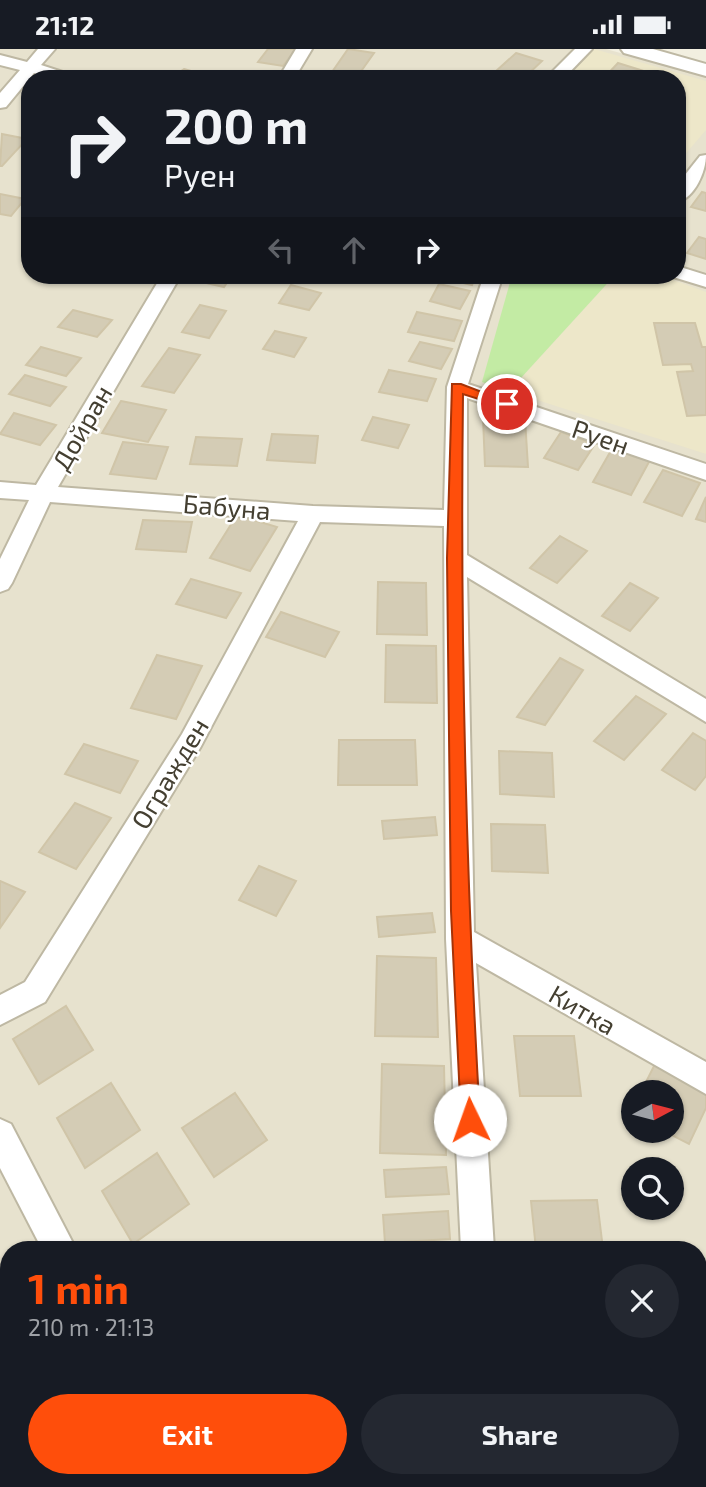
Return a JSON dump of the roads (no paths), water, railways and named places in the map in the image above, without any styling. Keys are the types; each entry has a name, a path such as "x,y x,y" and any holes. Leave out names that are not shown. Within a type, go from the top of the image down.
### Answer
{"street":[{"path":"29,70 47,49"},
{"path":"291,70 304,49"},
{"path":"562,70 584,49"},
{"path":"631,49 706,71"},
{"path":"0,60 46,70"},
{"path":"0,103 21,79"},
{"path":"686,186 706,160"},
{"path":"686,275 706,281"},
{"name":"Дойран","path":"0,583 44,491 166,284"},
{"path":"478,1241 460,939 454,558 457,387 490,284"},
{"name":"Руен","path":"457,387 706,472"},
{"name":"Бабуна","path":"0,490 44,491 313,514 455,518"},
{"name":"Огражден","path":"0,1011 35,992 43,981 191,741 313,514"},
{"path":"454,558 706,712"},
{"name":"Китка","path":"460,939 706,1079"},
{"path":"0,1135 56,1241"}]}
